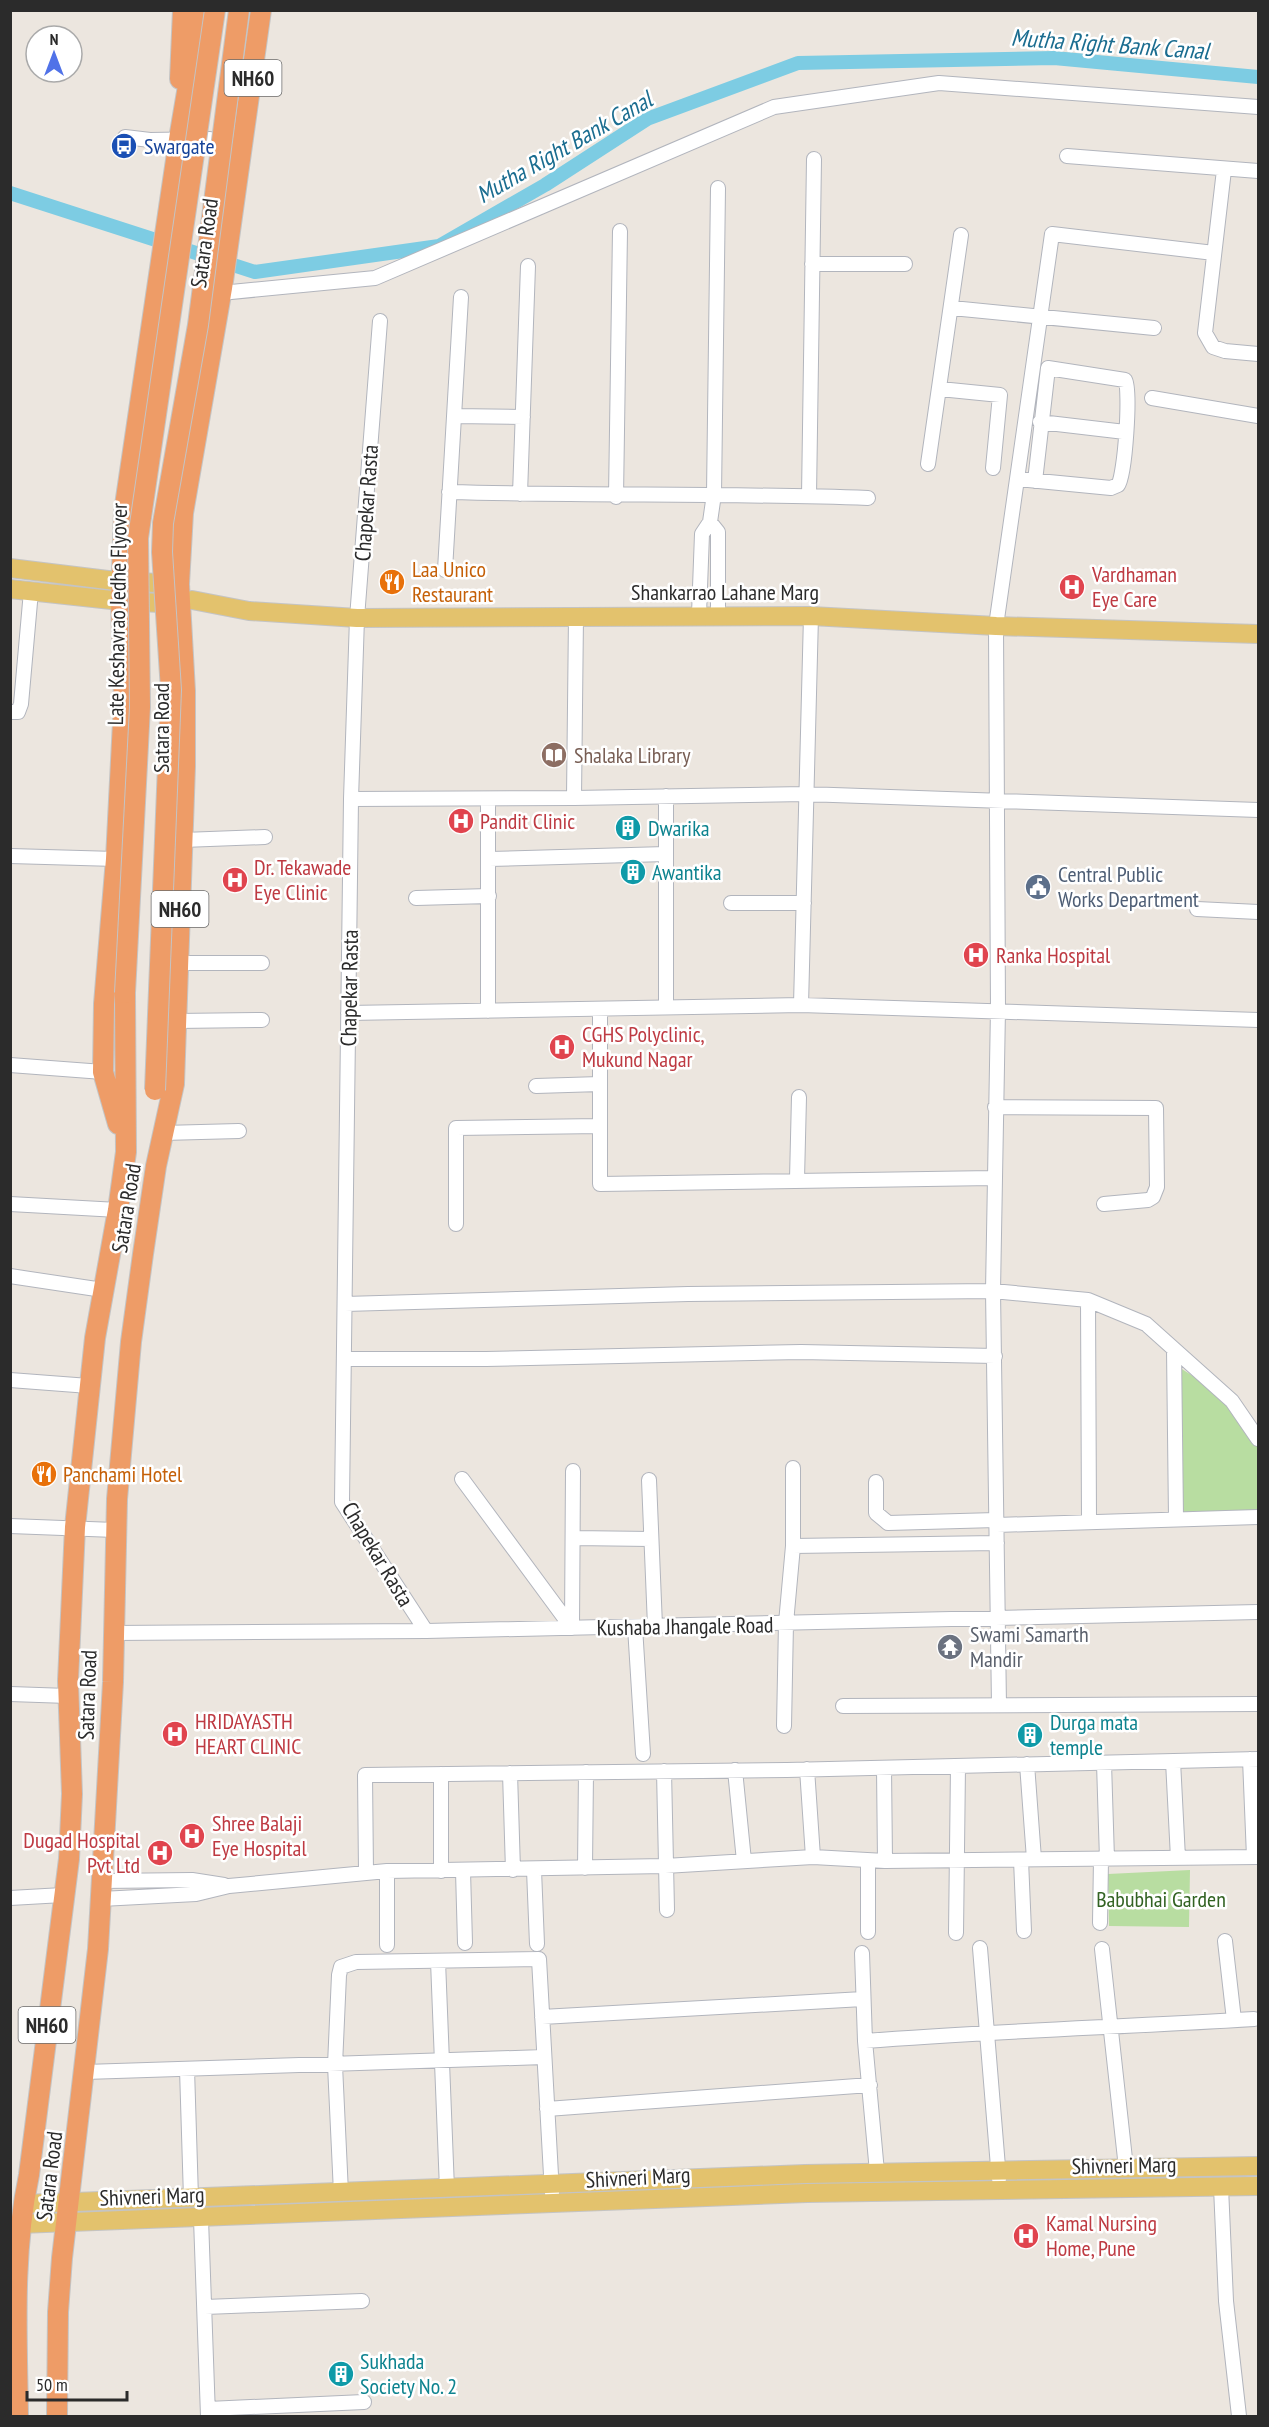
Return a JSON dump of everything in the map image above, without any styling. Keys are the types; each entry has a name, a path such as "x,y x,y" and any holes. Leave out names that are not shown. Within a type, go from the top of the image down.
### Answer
{"highway":[{"path":"180,136 183,10"},
{"name":"Satara Road","path":"18,2416 13,2310 20,2224 17,2204 69,1859 72,1794 68,1696 75,1527 89,1386 126,1152 103,1072 104,1004 116,859 124,702 121,581 124,512 201,10"},
{"name":"Late Keshavrao Jedhe Flyover","path":"126,1152 125,993 140,707 138,537 215,10"},
{"path":"156,1166 155,1090 171,690 162,552 163,523 198,325 239,10"},
{"name":"Satara Road","path":"57,2416 58,2312 85,2072 101,1890 112,1682 115,1530 131,1342 156,1166 174,1084 183,840 187,602 179,584 183,513 222,291 261,10"}],"main road":[{"path":"10,568 121,581 179,584"},
{"name":"Shankarrao Lahane Marg","path":"10,589 121,601 187,602 249,611 357,618 811,615 996,626 1258,634"},
{"name":"Shivneri Marg","path":"17,2204 805,2174 1258,2166"},
{"name":"Shivneri Marg","path":"20,2224 807,2193 1258,2186"}],"street":[{"path":"222,291 375,278 774,107 939,83 1258,107"},
{"path":"125,137 150,140 180,136 210,139"},
{"path":"1067,156 1258,171"},
{"path":"809,496 814,159"},
{"path":"1224,170 1205,327 1209,342 1213,347 1225,351 1258,354"},
{"path":"699,614 702,534 710,522 714,494 718,188"},
{"path":"616,497 620,231"},
{"path":"999,1705 993,1291 993,1178 998,1009 996,626 1052,234 1214,253"},
{"path":"928,464 961,235"},
{"path":"812,264 904,264"},
{"path":"520,494 528,266"},
{"path":"445,570 461,297"},
{"path":"952,308 1041,315 1154,328"},
{"name":"Chapekar Rasta","path":"380,321 357,618 351,799 342,1502 426,1631"},
{"path":"1018,479 1111,488 1118,485 1123,473 1128,396 1125,380 1048,369 1035,480"},
{"path":"940,389 1000,395 993,468"},
{"path":"1152,398 1258,416"},
{"path":"454,416 523,417"},
{"path":"1040,422 1125,432"},
{"path":"449,492 616,497 714,494 868,498"},
{"path":"710,522 718,532 718,614"},
{"path":"10,712 18,712 21,704 31,591"},
{"path":"801,1005 811,615"},
{"path":"574,798 576,616"},
{"path":"351,799 805,794 1258,810"},
{"path":"666,796 666,1007"},
{"path":"488,799 488,1011"},
{"path":"183,840 264,837"},
{"path":"489,859 666,854"},
{"path":"10,856 116,859"},
{"path":"416,898 489,896"},
{"path":"731,903 804,903"},
{"path":"1197,909 1258,912"},
{"path":"178,963 262,963"},
{"path":"348,1013 801,1005 998,1009 1258,1020"},
{"path":"600,1010 600,1184 797,1179 993,1178"},
{"path":"176,1021 262,1020"},
{"path":"10,1065 103,1072"},
{"path":"536,1086 600,1084"},
{"path":"797,1179 799,1096"},
{"path":"995,1107 1156,1108 1157,1187 1153,1197 1148,1200 1104,1204"},
{"path":"456,1224 456,1128 600,1126"},
{"path":"163,1133 239,1131"},
{"path":"10,1204 118,1210"},
{"path":"10,1276 103,1290"},
{"path":"345,1304 688,1294 993,1291 1088,1300 1146,1324 1232,1401 1258,1439"},
{"path":"1088,1300 1089,1521"},
{"path":"1174,1349 1176,1519"},
{"path":"344,1359 801,1352 995,1356"},
{"path":"10,1380 89,1386"},
{"path":"784,1726 786,1623 794,1545 793,1468"},
{"path":"572,1628 573,1471"},
{"path":"462,1479 572,1628"},
{"path":"649,1480 655,1626"},
{"path":"876,1482 876,1513 888,1523 1258,1517"},
{"path":"10,1526 115,1530"},
{"path":"573,1538 651,1539"},
{"path":"794,1545 997,1543"},
{"name":"Kushaba Jhangale Road","path":"112,1633 426,1631 1258,1612"},
{"path":"634,1627 642,1754"},
{"path":"10,1694 68,1696"},
{"path":"843,1706 1258,1704"},
{"path":"101,1890 192,1880 229,1886 366,1872 665,1866 813,1857 885,1861 1256,1857 1254,1759 884,1768 365,1775 366,1872"},
{"path":"1173,1761 1178,1858"},
{"path":"1100,1923 1104,1859 1104,1763"},
{"path":"1024,1931 1028,1764"},
{"path":"956,1933 958,1766"},
{"path":"884,1768 885,1861"},
{"path":"807,1769 813,1857"},
{"path":"735,1770 744,1862"},
{"path":"664,1771 667,1910"},
{"path":"585,1868 586,1772"},
{"path":"510,1773 513,1870"},
{"path":"441,1774 441,1871"},
{"path":"868,1861 868,1932"},
{"path":"463,1870 465,1943"},
{"path":"534,1870 537,1944"},
{"path":"387,1871 387,1945"},
{"path":"10,1898 63,1895"},
{"path":"1225,1941 1234,2020"},
{"path":"980,1948 999,2191"},
{"path":"1102,1949 1126,2168"},
{"path":"862,1953 865,2041 876,2172"},
{"path":"341,2193 335,2065 341,1967 356,1962 539,1959 552,2204"},
{"path":"438,1961 440,2061 447,2189"},
{"path":"542,2017 863,1999"},
{"path":"865,2041 987,2032 1109,2029 1254,2019"},
{"path":"85,2072 544,2057"},
{"path":"187,2069 191,2198"},
{"path":"547,2109 870,2085"},
{"path":"805,2174 807,2193"},
{"path":"1221,2187 1226,2301 1239,2416"},
{"path":"201,2218 208,2413 364,2402"},
{"path":"205,2307 362,2301"}],"green space":[{"path":"1174,1364 1232,1401 1258,1445 1258,1514 1182,1519"},
{"name":"Babubhai Garden","path":"1190,1870 1189,1927 1109,1926 1108,1874"}],"waterway":[{"name":"Mutha Right Bank Canal","path":"10,193 255,272 439,246 545,185 647,119 798,63 1054,58 1258,77"}],"place":[{"name":"Swargate","path":"124,146"},
{"name":"Laa Unico Restaurant","path":"392,582"},
{"name":"Vardhaman Eye Care","path":"1072,587"},
{"name":"Shalaka Library","path":"554,755"},
{"name":"Pandit Clinic","path":"461,821"},
{"name":"Dwarika","path":"628,828"},
{"name":"Awantika","path":"633,872"},
{"name":"Dr. Tekawade Eye Clinic","path":"235,880"},
{"name":"Central Public Works Department","path":"1038,887"},
{"name":"Ranka Hospital","path":"976,955"},
{"name":"CGHS Polyclinic, Mukund Nagar","path":"562,1047"},
{"name":"Panchami Hotel","path":"44,1474"},
{"name":"Swami Samarth Mandir","path":"950,1647"},
{"name":"HRIDAYASTH HEART CLINIC","path":"175,1734"},
{"name":"Durga mata temple","path":"1030,1735"},
{"name":"Shree Balaji Eye Hospital","path":"192,1836"},
{"name":"Dugad Hospital Pvt Ltd","path":"160,1853"},
{"name":"Kamal Nursing Home, Pune","path":"1026,2236"},
{"name":"Sukhada Society No. 2","path":"341,2374"}]}
